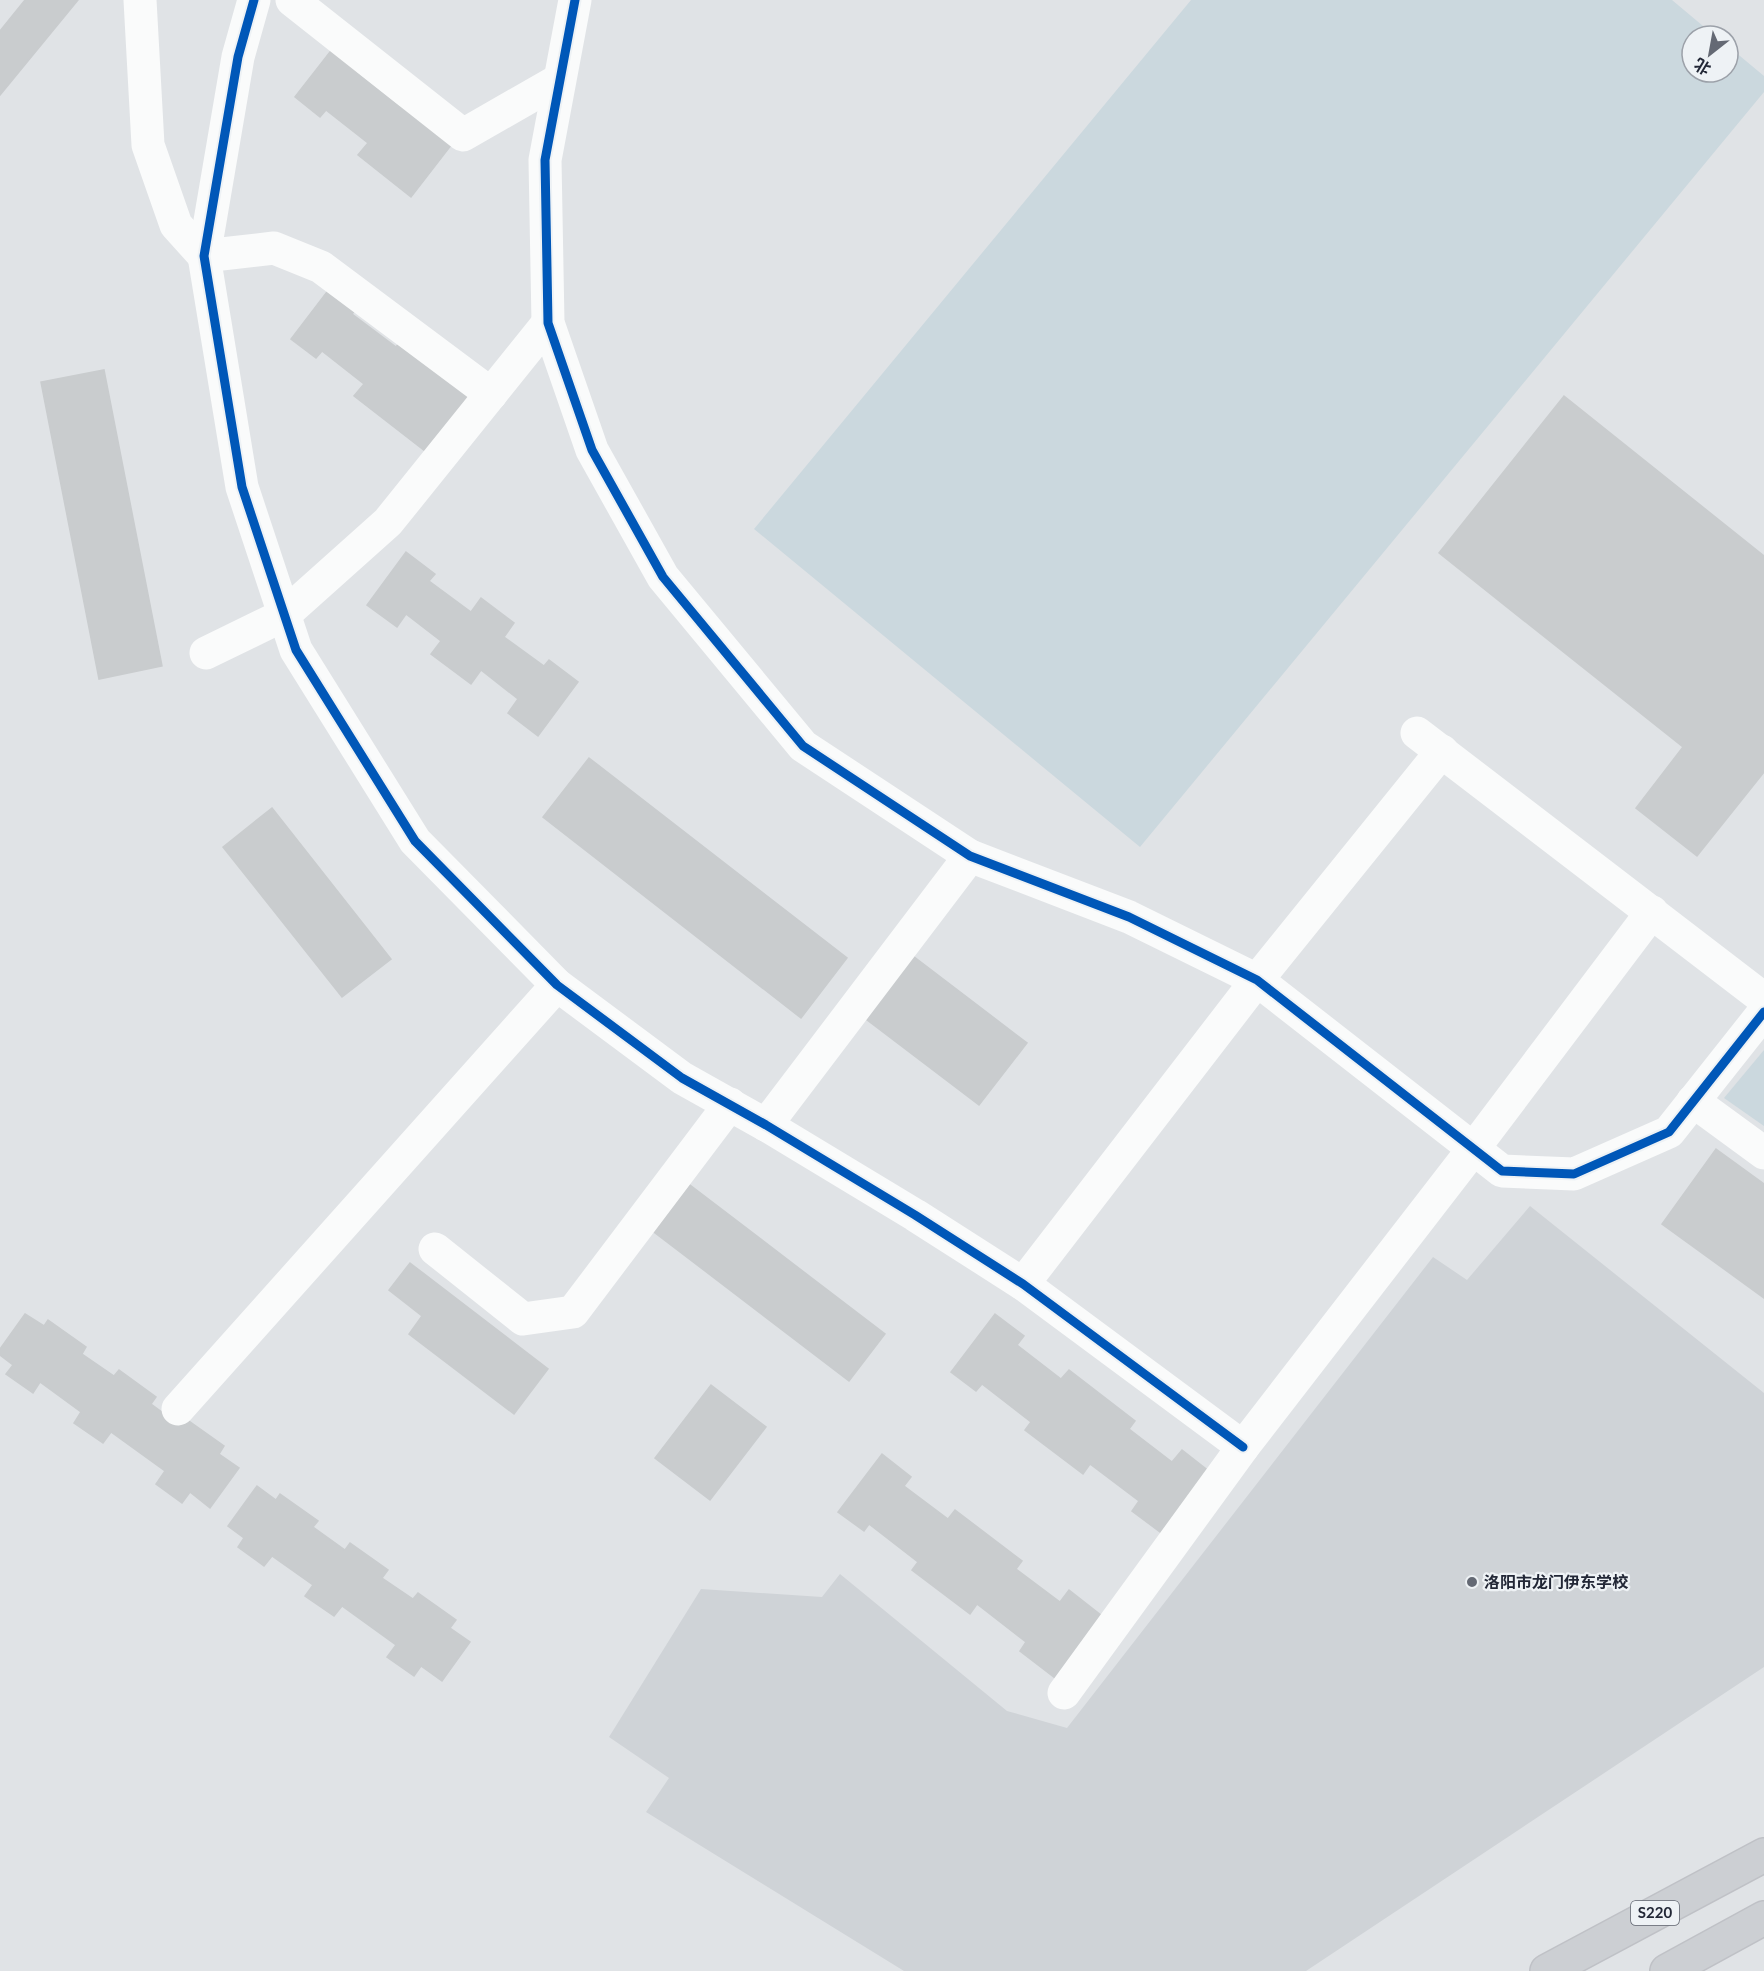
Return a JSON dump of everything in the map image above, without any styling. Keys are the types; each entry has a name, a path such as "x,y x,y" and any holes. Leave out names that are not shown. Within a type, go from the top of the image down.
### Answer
{"main road":[{"name":"S220","path":"1547,1971 1764,1855"},
{"path":"1667,1971 1764,1918"}],"street":[{"path":"140,0 148,145 176,225 204,256"},
{"path":"254,0 238,57 204,256 242,487 296,650 415,841 557,985 682,1078 766,1125 915,1215 1023,1284 1243,1447"},
{"path":"292,0 463,135 559,80"},
{"path":"575,0 545,160 548,323 592,450 663,577 803,746 970,856 1128,916 1257,980 1502,1171 1574,1174 1669,1132 1764,1012"},
{"path":"204,256 274,248 321,267 491,394"},
{"path":"206,653 284,615 388,522 548,323"},
{"path":"1023,1284 1257,980 1430,742 1764,999"},
{"path":"766,1125 970,856"},
{"path":"1064,1693 1243,1447 1474,1148 1652,912"},
{"path":"178,1409 557,985"},
{"path":"1693,1101 1764,1153"},
{"path":"435,1249 523,1319 573,1312 730,1104"}],"shaded area":[{"path":"1191,0 1672,0 1701,24 1680,24 1680,84 1740,84 1740,56 1764,76 1764,92 1140,847 754,529"},
{"path":"1764,1050 1764,1126 1724,1098"},
{"name":"洛阳市龙门伊东学校","path":"1530,1206 1764,1393 1764,1667 1306,1971 904,1971 646,1812 669,1778 609,1737 701,1589 822,1597 840,1574 1007,1711 1067,1728 1433,1257 1467,1280"}],"building":[{"path":"25,0 78,0 0,95 0,31"},
{"path":"337,43 363,63 356,72 400,107 409,96 459,135 411,197 358,155 368,143 326,110 320,117 295,97"},
{"path":"333,284 359,305 352,314 396,347 405,336 482,396 434,458 354,396 364,384 322,351 316,358 291,339"},
{"path":"104,370 162,666 99,679 41,382"},
{"path":"1564,396 1764,556 1764,772 1697,856 1636,808 1683,747 1439,553"},
{"path":"406,552 435,574 429,581 471,612 481,598 514,623 504,637 544,666 549,660 578,682 538,736 508,713 518,699 481,670 471,684 431,654 441,641 406,614 397,627 367,605"},
{"path":"589,758 847,958 801,1018 543,817"},
{"path":"272,808 391,959 342,997 223,847"},
{"path":"913,956 1027,1043 979,1105 866,1019"},
{"path":"1716,1149 1764,1184 1764,1298 1662,1224"},
{"path":"690,1185 885,1334 849,1381 654,1232"},
{"path":"410,1263 548,1369 514,1414 409,1334 422,1316 389,1290"},
{"path":"25,1314 44,1326 48,1320 86,1347 82,1354 114,1376 119,1370 156,1397 151,1404 181,1426 186,1419 224,1446 219,1454 239,1468 210,1508 190,1492 182,1503 156,1484 165,1471 111,1432 103,1443 74,1423 81,1412 40,1382 33,1393 6,1374 13,1365 0,1355 0,1349"},
{"path":"995,1314 1024,1336 1017,1345 1061,1379 1069,1370 1135,1421 1129,1429 1172,1462 1182,1450 1215,1476 1168,1538 1132,1511 1139,1501 1090,1464 1083,1474 1025,1430 1031,1422 982,1384 976,1391 951,1372"},
{"path":"711,1385 766,1427 710,1500 655,1458"},
{"path":"882,1454 911,1477 904,1486 948,1519 955,1510 1022,1561 1016,1569 1060,1602 1069,1590 1102,1616 1055,1678 1020,1651 1026,1642 977,1604 970,1614 912,1570 918,1562 869,1524 864,1531 838,1512"},
{"path":"257,1486 276,1500 280,1494 318,1521 313,1527 345,1550 350,1543 388,1570 382,1578 413,1599 418,1593 456,1620 450,1628 470,1642 442,1681 421,1666 414,1676 387,1657 396,1645 342,1606 334,1616 305,1596 313,1585 272,1556 264,1566 238,1547 244,1538 228,1526"}],"cycle path":[{"path":"254,0 238,57 204,256 242,487 296,650 415,841 557,985 682,1078 766,1125 915,1215 1023,1284 1243,1447"},
{"path":"575,0 545,160 548,323 592,450 663,577 803,746 970,856 1129,917 1257,980 1502,1171 1574,1174 1669,1132 1764,1012"}],"place":[{"name":"洛阳市龙门伊东学校","path":"1472,1582"}]}
